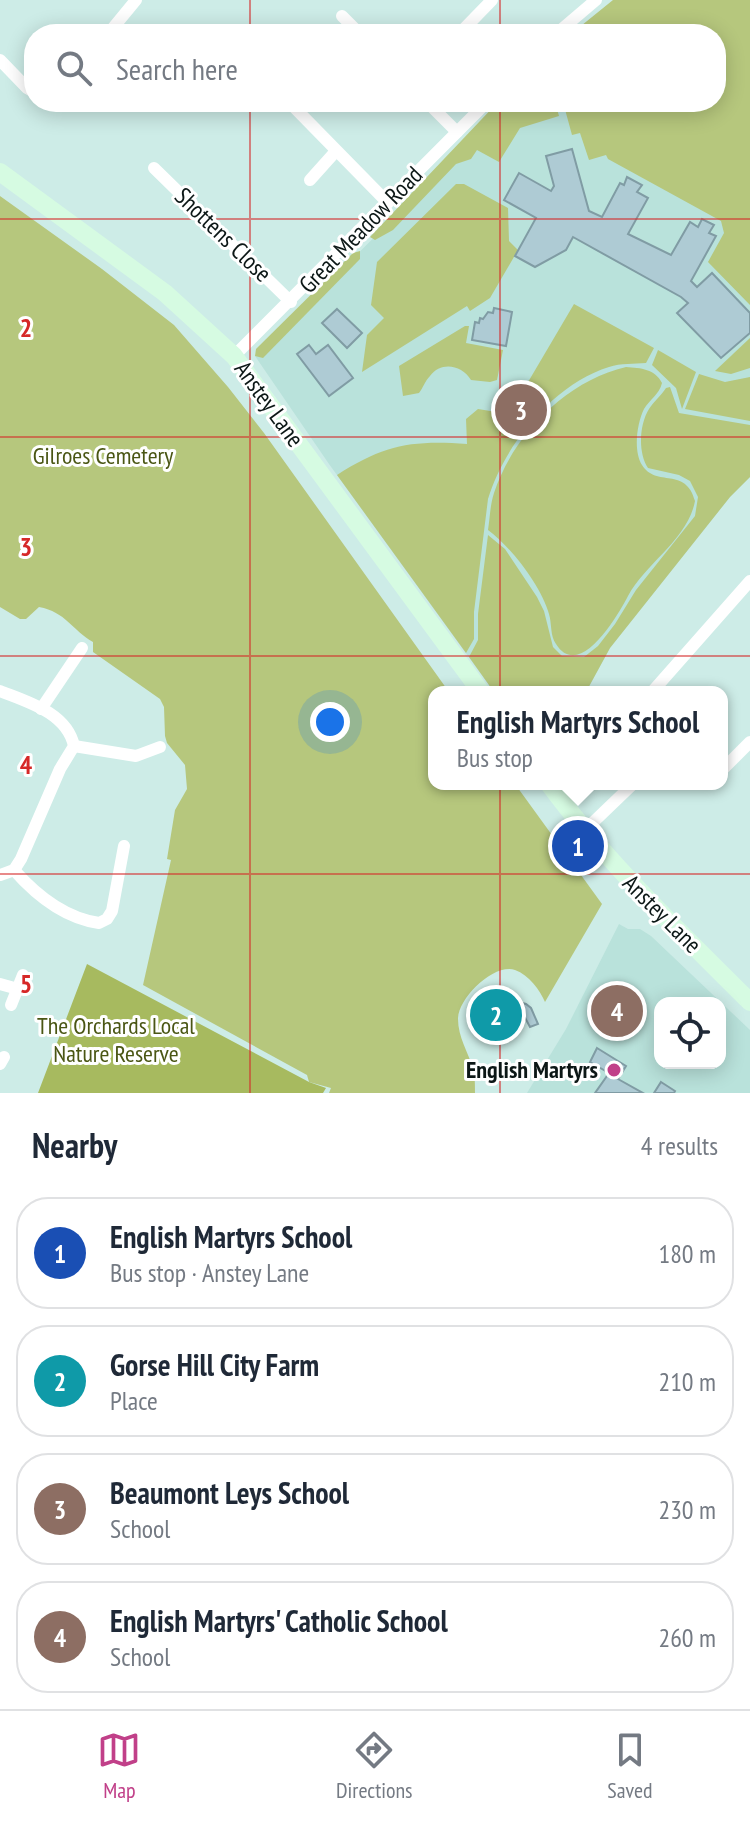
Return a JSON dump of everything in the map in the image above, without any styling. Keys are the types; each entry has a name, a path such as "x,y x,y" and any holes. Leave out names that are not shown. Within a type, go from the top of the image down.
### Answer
{"main road":[{"name":"Anstey Lane","path":"0,172 165,293 234,356 252,376 477,686"},
{"name":"Anstey Lane","path":"553,790 584,831 633,886 750,1002"}],"street":[{"path":"116,24 136,0"},
{"path":"469,24 492,0"},
{"path":"568,24 596,0"},
{"path":"342,16 350,24"},
{"path":"0,60 24,85"},
{"path":"299,112 388,203"},
{"path":"437,112 457,132"},
{"name":"Great Meadow Road","path":"234,356 477,112"},
{"path":"310,180 336,151"},
{"name":"Shottens Close","path":"154,168 291,302"},
{"path":"657,686 750,581"},
{"path":"41,709 82,648"},
{"path":"0,691 41,709 65,726 74,746"},
{"path":"728,764 750,742"},
{"path":"74,746 136,756 160,747"},
{"path":"0,875 14,870 21,859 60,769 74,746"},
{"path":"584,831 627,790"},
{"path":"14,870 37,895 51,904 99,923 107,919 112,911 124,846"},
{"path":"11,1005 23,975"},
{"path":"0,984 18,989"}],"shaded area":[{"path":"750,0 750,477 730,497 610,648 589,686 490,686 255,356 500,112 726,112 726,24"},
{"path":"619,924 628,929 640,929 651,936 715,997 654,997 654,1069 726,1069 726,1007 750,1030 750,1093 527,1093 566,1029"}],"green space":[{"path":"613,0 750,0 750,305 708,262 724,233 721,221 608,159 606,155 589,160 580,133 572,135 566,112 726,112 726,24 583,24"},
{"path":"489,112 558,112 559,116 520,128 499,162 477,150 471,159 456,164 393,230 375,240 370,237"},
{"path":"456,184 464,184 508,208 509,241 518,250 490,298 470,311 467,306 362,372 367,335 384,318 371,305 377,262"},
{"name":"Gilroes Cemetery","path":"0,196 174,325 264,433 445,686 428,686 428,790 519,790 602,904 545,1002 529,979 515,970 497,972 470,992 460,1011 458,1026 473,1068 475,1093 329,1093 331,1088 309,1082 307,1075 143,985 171,860 167,859 175,810 187,789 185,765 165,736 164,707 160,699 93,652 93,642 56,613 39,607 26,619 20,619 0,607"},
{"path":"360,251 360,259 263,358 255,356 256,349 353,253"},
{"path":"574,304 654,348 646,363 609,367 569,387 534,419 506,458 488,499 474,612 474,639 466,653 337,475 369,457 399,447 430,443 467,444 466,419 478,409 520,416 525,403 524,394 521,394"},
{"path":"469,326 466,343 503,350 497,380 471,380 457,368 445,367 435,371 419,393 403,396 399,366"},
{"path":"750,338 750,368 731,374 715,371"},
{"path":"658,350 696,372 682,409 676,388 652,365"},
{"path":"626,367 651,372 662,383 639,422 637,445 642,465 648,472 685,484 695,501 684,527 636,584 598,641 576,655 566,654 554,641 549,614 533,580 507,547 488,530 492,502 503,472 528,431 583,384"},
{"path":"699,374 725,382 750,377 750,421 685,409"},
{"path":"670,387 679,413 750,425 750,477 730,497 610,648 589,686 490,686 469,657 478,640 478,614 488,535 505,549 537,597 544,611 553,647 562,656 584,657 598,646 636,590 695,516 698,497 690,481 679,475 648,468 641,447 646,416 666,388"},
{"name":"The Orchards Local Nature Reserve","path":"87,964 309,1082 326,1088 323,1093 38,1093"}],"building":[{"path":"572,149 589,211 602,217 620,183 624,185 627,177 642,185 637,192 648,198 628,234 671,255 690,222 698,227 702,219 714,225 709,233 716,236 691,281 697,287 712,273 750,313 750,333 721,358 677,313 688,303 681,297 573,237 566,250 535,267 515,256 536,218 504,200 519,173 551,191 554,186 546,156"},
{"path":"494,308 512,312 506,346 472,340 475,322 479,323 488,312 493,313"},
{"path":"337,309 362,333 347,348 322,323"},
{"path":"309,345 316,354 328,345 353,378 329,396 297,354"},
{"path":"515,1001 531,1008 538,1024 530,1027 522,1012 514,1010 488,1025 482,1020 503,1004"},
{"name":"English Martyrs","path":"597,1048 626,1066 618,1079 643,1093 595,1093 609,1073 590,1062"},
{"name":"English Martyrs","path":"661,1082 675,1091 674,1093 654,1093"}],"place":[{"name":"Beaumont Leys School","path":"521,410"},
{"name":"English Martyrs School","path":"578,846"},
{"name":"English Martyrs' Catholic School","path":"617,1011"},
{"name":"Gorse Hill City Farm","path":"496,1015"},
{"name":"English Martyrs","path":"614,1070"}]}
